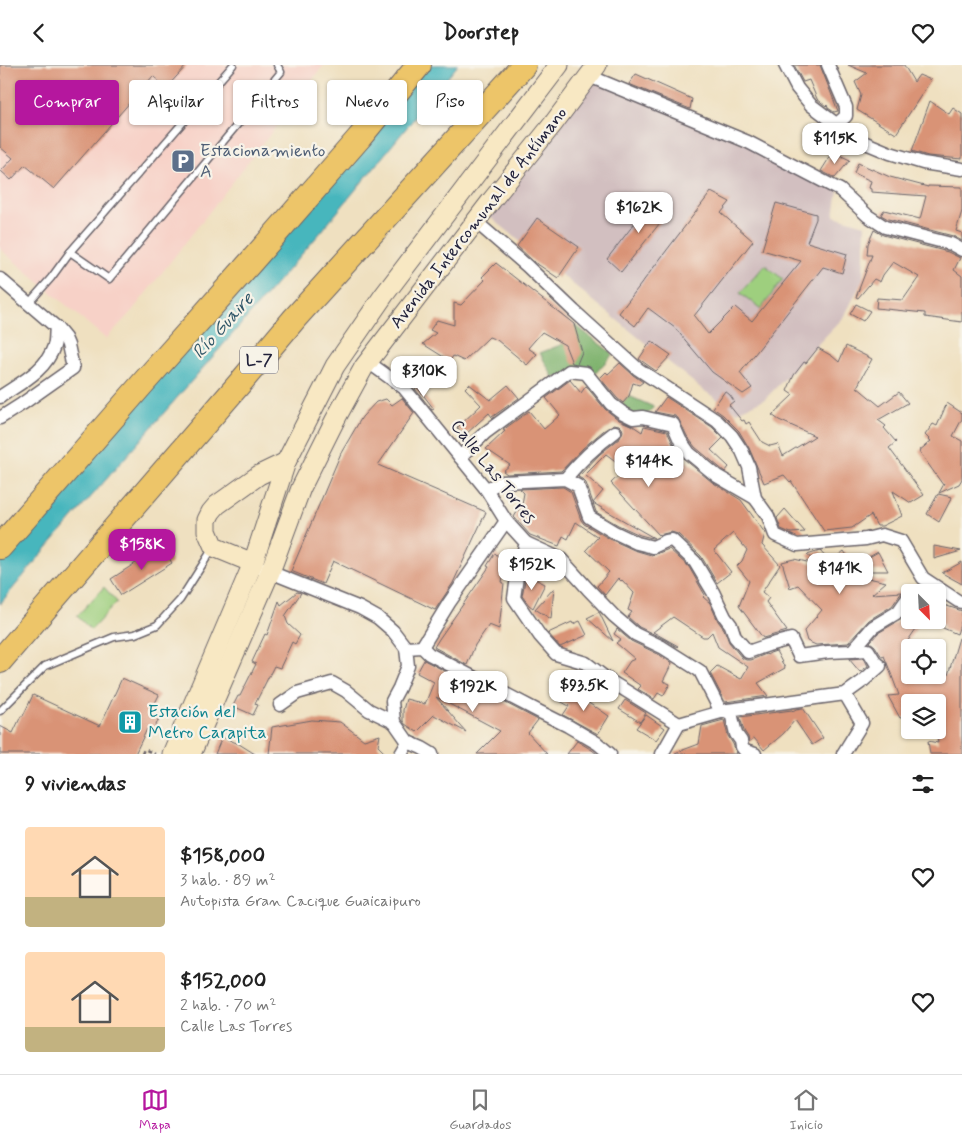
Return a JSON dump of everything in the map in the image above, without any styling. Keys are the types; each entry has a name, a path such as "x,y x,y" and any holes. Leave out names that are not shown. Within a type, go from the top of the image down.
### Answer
{"highway":[{"path":"250,263 398,65"},
{"path":"0,547 360,137 418,65"},
{"name":"L-7","path":"0,661 295,318 524,65"}],"main road":[{"name":"Avenida Intercomunal de Antímano","path":"172,754 252,563 286,462 335,366 366,320 559,65"},
{"name":"Avenida Intercomunal de Antímano","path":"191,754 270,572 294,506 310,469 339,412 368,362 593,70"},
{"path":"252,563 214,547 207,531 207,520 210,512 217,505 259,475 286,462"}],"street":[{"path":"785,65 797,88 810,105 856,139 890,153 923,163 962,169"},
{"path":"828,65 846,107 846,116 836,125"},
{"path":"593,70 748,143 840,190 868,216 886,227 951,244 962,251"},
{"path":"476,221 638,369 717,421 732,436 742,451 749,467 755,498"},
{"path":"0,279 56,327 68,345 73,368 0,418"},
{"path":"0,397 36,373 49,359 55,344 56,327"},
{"name":"Calle Las Torres","path":"368,362 404,388 486,489 506,521 526,543 518,570 514,598 540,636 556,654 586,663 606,679 679,724"},
{"path":"460,457 485,433 569,371 586,373 611,403 623,413 633,418 643,417 673,424 680,440 690,453 717,476 755,498 768,516 774,535 797,545 866,539 882,535 901,541 923,578 934,584"},
{"path":"565,479 578,463 615,432"},
{"path":"486,489 502,482 565,479 578,487 589,517 637,543 653,547 666,541 672,541 695,562 731,625 734,637 748,652 791,639 799,656 868,650 880,666 844,695 725,711 679,724 662,754"},
{"path":"422,647 449,603 506,521"},
{"path":"526,543 561,559 634,634 662,647 700,671 725,711 732,717 736,734 741,741 742,747 745,751 754,754"},
{"path":"252,563 360,608 378,618 393,631 406,647 408,666 392,701 394,722"},
{"path":"919,584 921,581 931,584"},
{"path":"946,592 962,602"},
{"path":"852,651 873,627 898,612 901,608"},
{"path":"406,647 422,647 429,654 568,725 597,743 610,754"},
{"path":"280,705 297,693 332,683 346,691 369,710 394,722 408,742 422,747 432,754"},
{"path":"843,754 862,723 844,695"},
{"path":"401,754 408,742"}],"lane":[{"path":"28,304 51,278 70,252 233,65"},
{"path":"70,252 109,279 281,72 277,65"},
{"path":"0,711 46,666 114,637 135,634 157,625 180,599 214,547"}],"path":[{"path":"142,754 144,749 155,754"}],"shaded area":[{"path":"0,65 324,65 312,80 233,80 233,125 277,125 132,311 106,339 0,249"},
{"path":"589,76 839,184 834,216 865,225 863,279 844,317 765,399 737,412 703,390 483,211"}],"green space":[{"path":"765,265 783,279 761,309 740,293"},
{"path":"575,325 613,354 592,377 553,377 540,353 563,344"},
{"path":"629,396 654,407 642,419 618,409"},
{"path":"104,587 117,602 91,630 77,616"}],"water":[{"name":"Río Guaire","path":"428,65 458,65 446,80 417,80 417,115 321,232 0,604 0,563 31,524 376,125 407,125 407,89"}],"building":[{"path":"0,65 187,65 173,80 157,80 153,76 149,80 129,80 129,103 119,115 119,80 15,80 15,125 110,125 54,189 25,165 11,180 1,171 13,158 0,147"},
{"path":"794,65 820,65 838,111 834,112 817,99 809,80 803,82"},
{"path":"848,65 904,65 914,82 919,75 931,80 896,134 857,110 861,95 855,82 867,73"},
{"path":"636,74 692,99 690,109 629,84"},
{"path":"930,101 949,114 953,108 962,114 962,159 928,156 912,151"},
{"path":"833,152 850,160 835,178 821,171"},
{"path":"858,163 890,177 928,187 962,187 962,211 956,231 962,233 962,241 953,236 888,219 881,215 884,210 920,219 926,196 871,192 869,188 871,181 854,173"},
{"path":"711,192 730,202 721,213 753,241 694,316 708,334 735,307 752,321 801,261 762,250 776,203 816,214 816,219 807,242 847,254 842,273 823,267 740,373 752,388 743,394 712,372 675,328 648,308 635,326 619,313"},
{"path":"654,198 671,209 621,272 607,259"},
{"path":"537,218 579,247 558,278 533,261 517,246"},
{"path":"874,230 883,235 948,252 960,258 954,270 962,276 962,322 925,317 925,313 876,308 877,298 903,300 919,277 893,262 880,282 874,279 858,298 856,297 872,255 867,255 868,244"},
{"path":"496,263 574,324 582,352 577,364 572,363 565,345 542,332 528,348 537,354 527,365 497,340 489,337 464,361 453,356 450,361 423,344 436,333 430,330 437,320 454,325 454,303 461,305 485,280 482,277"},
{"path":"856,304 870,311 863,321 850,314"},
{"path":"651,341 671,355 656,371 639,359"},
{"path":"846,346 872,359 857,387 880,406 899,392 908,403 878,420 886,426 884,428 896,442 889,448 924,495 911,503 893,491 902,516 882,526 877,526 871,515 852,528 824,531 791,481 784,475 764,483 749,448 739,431 713,408 725,391 734,401 729,405 742,421 744,420 746,424 749,422 762,442 770,446 778,444 783,456 815,436 772,415 793,395 787,391 794,375 818,348 839,362"},
{"path":"620,363 643,382 639,385 633,383 629,396 623,403 600,378 606,372 608,374"},
{"path":"570,380 581,393 586,386 605,409 619,420 642,432 644,426 667,431 673,444 684,459 712,482 741,500 765,533 762,545 780,565 762,592 769,598 766,602 787,631 763,638 739,606 749,581 737,566 742,561 747,550 733,533 714,550 731,572 717,583 701,556 678,534 671,532 659,535 611,483 626,469 606,454 585,475 603,491 593,503 586,483 578,477 600,454 620,438 623,431 619,425 614,424 603,431 561,471 507,474 503,471 510,465 486,449 505,431 503,430 529,411 544,429 560,415 546,398"},
{"path":"469,384 490,400 508,385 519,398 492,417 489,413 465,435 457,428 481,405 465,388"},
{"path":"417,387 434,409 432,410 415,389"},
{"path":"666,397 712,427 723,438 711,450 729,467 725,472 695,447 678,418 655,412"},
{"path":"402,398 414,413 378,465 486,512 453,583 435,610 333,561 323,584 291,571 341,453 362,417 376,402 386,399 392,405"},
{"path":"947,403 962,413 962,419 953,436 962,441 962,479 959,484 939,493 944,484 919,451 931,441 925,435 933,424 937,426"},
{"path":"563,487 571,492 584,524 610,539 634,550 651,555 669,549 689,567 705,595 703,597 710,603 729,642 742,658 751,660 776,651 785,668 758,683 768,696 725,702 710,673 717,666 741,679 748,667 718,647 712,632 707,637 703,637 673,617 653,632 677,647 639,627 628,617 632,612 628,610 634,593 622,580 618,578 605,595 597,586 609,572 586,550 598,537 576,522 568,539 563,536 559,546 530,535 514,517 522,504 524,493 520,489"},
{"path":"938,494 952,497 939,522 927,514"},
{"path":"593,503 654,538 640,535 618,525 596,512"},
{"path":"785,509 805,532 791,533 781,529 777,518"},
{"path":"162,546 172,563 121,595 111,579"},
{"path":"934,546 961,551 934,559"},
{"path":"820,551 830,562 844,551 850,560 856,557 862,561 878,552 888,571 855,571 855,575 886,582 872,594 901,593 892,606 869,620 848,643 816,645 807,641 804,631 822,610 798,585 790,588 782,562 794,559 820,565 807,555"},
{"path":"495,553 506,565 502,582 504,583 499,629 489,625 475,645 467,665 434,647 489,567 487,566"},
{"path":"962,562 962,584 942,573"},
{"path":"527,575 545,584 533,608 522,596"},
{"path":"554,588 551,619 535,609"},
{"path":"297,592 301,593 285,616 288,624 300,635 295,644 292,642 280,668 274,666 255,704 258,705 253,715 233,706 256,664 252,662 265,634 267,635 279,601 281,605"},
{"path":"946,606 962,611 962,619 957,634 945,629"},
{"path":"599,612 600,614 613,641 587,618"},
{"path":"901,620 901,629 916,629 909,639 901,639 901,684 946,684 946,675 948,675 959,638 962,638 962,754 930,754 928,741 938,743 937,739 946,739 946,694 901,694 900,718 888,696 899,695 884,656 882,657 870,642 878,633"},
{"path":"580,621 587,635 560,647 548,633 572,622 573,624"},
{"path":"617,629 631,641 672,663 663,681 670,684 663,696 658,693 654,699 638,689 641,686 622,673 630,661 635,659 616,643 621,639 614,634"},
{"path":"864,658 868,666 860,672 849,659"},
{"path":"424,660 538,720 528,733 547,754 477,754 500,731 436,697 466,732 434,715 417,732 405,724 403,721 403,710 406,699 425,704 434,682 417,673"},
{"path":"122,678 159,695 151,711 160,716 153,732 147,729 135,754 0,754 0,726 13,733 33,695 100,726"},
{"path":"568,689 609,716 598,734 563,715 569,706 560,701"},
{"path":"625,700 646,713 640,722 619,709"},
{"path":"803,708 823,738 812,745 795,720 783,734 764,750 754,738 749,742 740,717 793,711"},
{"path":"646,715 665,728 656,740 636,728"},
{"path":"312,720 340,722 364,740 380,735 378,746 386,754 269,754 272,727"},
{"path":"724,720 728,736 737,754 675,754 699,744 702,726"},
{"path":"222,737 239,744 255,754 215,754"},
{"path":"577,741 592,750 597,754 567,754"}],"place":[{"name":"Estacionamiento A","path":"183,161"},
{"name":"Estación del Metro Carapita","path":"130,722"}]}
